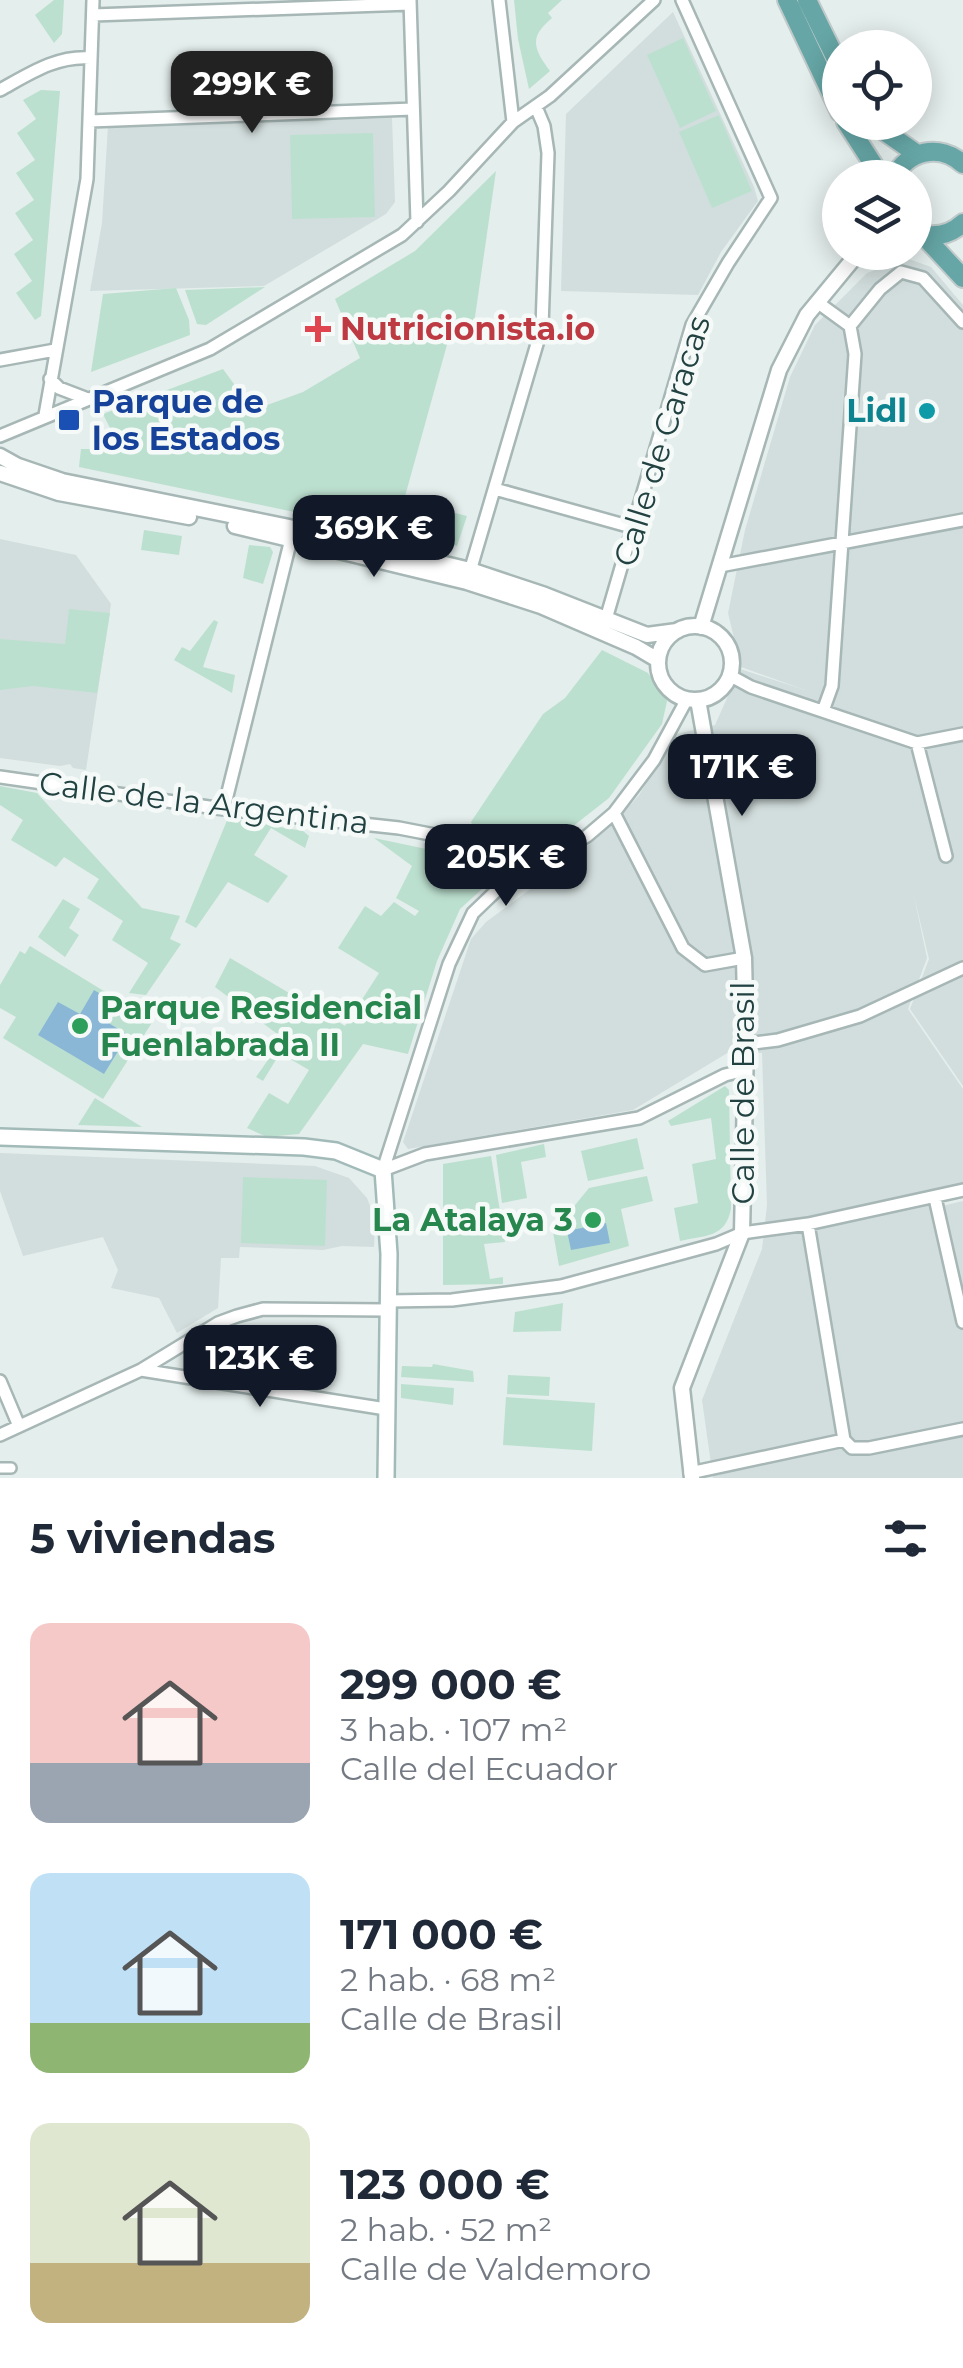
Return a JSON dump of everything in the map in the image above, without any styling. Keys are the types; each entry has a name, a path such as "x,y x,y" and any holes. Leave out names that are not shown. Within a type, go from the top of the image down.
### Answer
{"main road":[{"path":"787,0 822,74"},
{"path":"807,0 822,30"},
{"path":"898,140 918,154"},
{"path":"906,160 918,154 945,152 963,164"},
{"path":"932,234 947,234 963,223"},
{"path":"932,247 963,278"},
{"path":"0,1137 304,1147 336,1151 383,1170 388,1306 386,1478"}],"street":[{"path":"45,415 54,350 80,230 90,121 93,0"},
{"path":"499,0 514,122"},
{"path":"0,436 210,348 315,288 418,222 514,122 536,107 654,0"},
{"name":"Calle de Caracas","path":"606,619 692,325 771,198 682,0"},
{"path":"93,15 410,2 418,222"},
{"path":"0,90 58,61 76,56 91,58"},
{"path":"469,576 542,327 548,153 536,107"},
{"path":"90,121 414,109"},
{"path":"701,627 780,370 797,332 844,270"},
{"path":"850,326 880,288 901,272 923,278 963,322"},
{"path":"817,302 850,326 855,354 832,686 824,711"},
{"path":"0,360 54,350"},
{"path":"50,379 59,388 87,398"},
{"path":"0,456 62,481 469,576 647,635 677,630 701,627 711,630 731,654 729,676 717,692 693,699 677,696 662,681 658,660 668,638 677,630"},
{"path":"0,474 60,492 293,533"},
{"path":"496,489 635,528"},
{"path":"720,566 963,520"},
{"path":"224,808 293,533"},
{"path":"469,576 658,660"},
{"path":"729,676 750,688 917,743 963,734"},
{"path":"383,1170 454,949 473,913 497,890 587,836 614,813 693,699"},
{"name":"Calle de Brasil","path":"691,1475 682,1388 742,1233 746,1044 744,958 693,699"},
{"path":"917,743 946,856"},
{"name":"Calle de la Argentina","path":"0,777 399,828 466,841"},
{"path":"614,813 683,948 705,965 744,958"},
{"path":"746,1044 778,1040 860,1016 963,968"},
{"path":"383,1170 426,1154 639,1118 724,1075 745,1070"},
{"path":"0,1435 141,1370 218,1323 262,1310 388,1306 561,1286 716,1244 742,1233 808,1224 963,1190"},
{"path":"935,1198 963,1322"},
{"path":"808,1224 844,1440 852,1448 869,1448 963,1429"},
{"path":"141,1370 386,1409"},
{"path":"0,1380 19,1426"},
{"path":"691,1475 844,1440"}],"shaded area":[{"path":"673,12 758,201 721,252 698,295 561,291 566,114"},
{"path":"392,118 395,202 386,214 264,286 90,291 102,223 108,126"},
{"path":"932,268 963,305 963,1086 910,1009 929,959 914,896 927,958 908,1009 963,1089 963,1198 940,1203 963,1307 963,1478 713,1478 702,1400 762,1249 767,1205 762,1053 729,1052 633,1110 408,1149 403,1142 471,939 486,922 583,850 620,817 639,795 677,734 715,725 740,669 805,690 741,667 728,613 745,530 790,377 815,325 867,273"},
{"path":"0,539 76,555 111,604 86,770 70,764 0,758"},
{"path":"0,1153 315,1166 349,1178 367,1198 375,1219 374,1247 240,1247 239,1258 221,1258 218,1308 177,1333 159,1298 111,1288 118,1270 103,1237 23,1256 0,1191"},
{"path":"963,1201 963,1295 942,1206"}],"green space":[{"path":"54,0 64,0 62,34 54,43 35,15"},
{"path":"514,0 562,0 548,13 552,18 537,37 537,49 550,71 529,89 518,39"},
{"path":"683,38 716,111 680,128 647,55"},
{"path":"41,90 60,91 41,316 35,320 16,293 32,281 14,254 33,240 15,213 34,200 16,173 35,160 17,133 36,119 23,100"},
{"path":"719,115 752,191 712,208 679,132"},
{"path":"373,133 375,217 292,219 290,135"},
{"name":"Parque de los Estados","path":"496,171 474,324 453,323 404,500 467,516 457,546 79,467 81,449 109,449 101,435 110,428 103,414 223,369 253,410 303,392 360,358 335,299 415,251"},
{"path":"265,287 206,325 197,324 185,290"},
{"path":"176,288 189,320 190,335 91,372 103,294"},
{"path":"144,530 182,536 179,555 141,550"},
{"path":"249,545 270,547 273,552 263,584 243,578"},
{"path":"69,609 110,613 97,693 33,686 0,690 0,639 65,644"},
{"path":"214,620 218,622 203,667 235,675 232,693 174,660 182,647 190,651"},
{"path":"602,650 648,673 667,701 662,724 609,798 540,852 505,868 460,909 437,961 408,1054 363,1044 299,1134 267,1137 247,1128 269,1093 288,1104 309,1070 280,1053 263,1081 256,1077 282,1040 292,1045 215,987 230,958 345,1026 379,973 338,948 365,906 381,916 394,902 415,916 419,911 396,898 412,866 374,838 450,854 451,861 473,844 476,832 471,822 543,714 565,698"},
{"path":"0,786 37,793 142,908 180,916 170,939 181,944 146,995 129,993 148,963 112,940 123,921 87,898 99,879 64,857 56,867 11,840 23,820 0,805"},
{"path":"228,818 303,831 309,836 305,848 271,828 254,855 288,876 268,903 228,882 196,928 185,922"},
{"path":"63,899 80,909 69,928 79,935 65,957 38,937"},
{"name":"Parque Residencial Fuenlabrada II","path":"30,946 153,1021 103,1099 3,1038 16,1017 0,1008 0,985 20,951 25,954"},
{"path":"725,1086 729,1090 731,1209 719,1230 680,1241 674,1208 698,1203 692,1164 716,1159 711,1118 671,1126 668,1121"},
{"path":"95,1098 142,1127 78,1125"},
{"path":"637,1138 644,1169 588,1181 581,1151"},
{"path":"544,1144 546,1157 521,1162 527,1198 502,1203 496,1155"},
{"path":"491,1156 505,1242 484,1244 490,1279 503,1277 503,1284 443,1285 443,1164"},
{"name":"La Atalaya 3","path":"647,1176 653,1201 621,1209 629,1246 559,1266 553,1232 589,1188"},
{"path":"243,1177 327,1180 325,1246 241,1243"},
{"path":"563,1303 561,1331 513,1332 515,1312"},
{"path":"433,1364 473,1371 474,1382 401,1377 402,1366"},
{"path":"508,1375 550,1377 549,1396 507,1394"},
{"path":"401,1384 454,1388 453,1405 401,1398"},
{"path":"506,1397 595,1403 592,1451 503,1445"}],"water":[{"path":"94,990 117,1004 107,1022 128,1035 104,1074 38,1035 58,1002 80,1014"},
{"path":"606,1223 610,1243 571,1250 567,1231"}],"place":[{"name":"Nutricionista.io","path":"318,329"},
{"name":"Lidl","path":"927,411"},
{"name":"Parque de los Estados","path":"69,420"},
{"name":"Parque Residencial Fuenlabrada II","path":"80,1026"},
{"name":"La Atalaya 3","path":"593,1220"}]}
